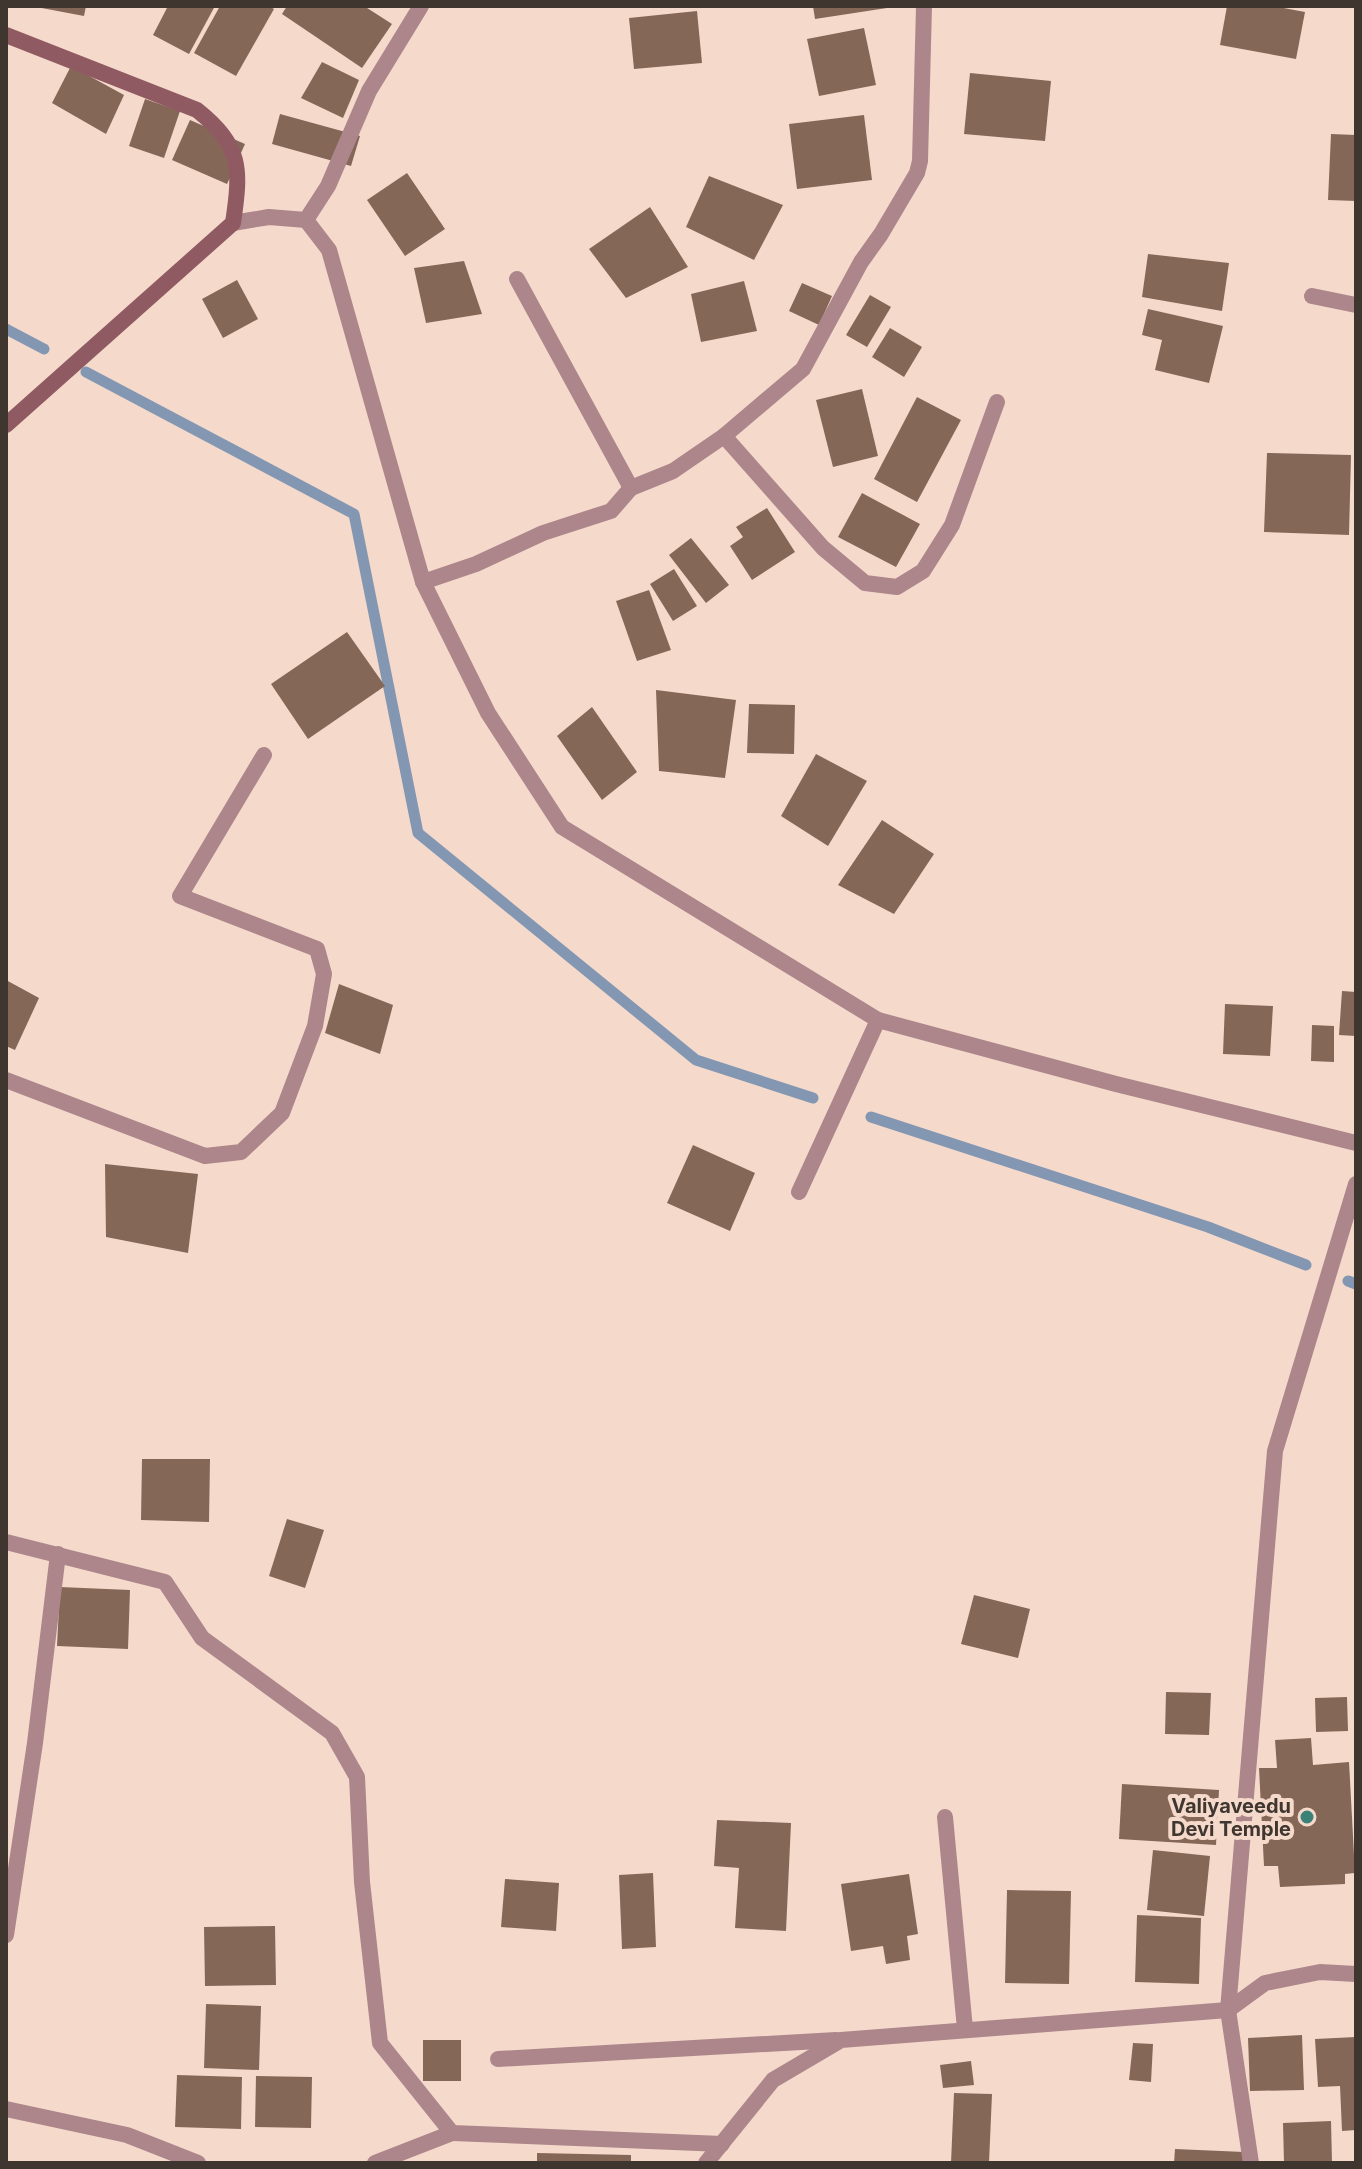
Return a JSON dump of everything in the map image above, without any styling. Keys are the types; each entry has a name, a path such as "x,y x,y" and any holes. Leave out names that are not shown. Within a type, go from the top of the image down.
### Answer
{"street":[{"path":"306,220 328,186 369,91 421,6"},
{"path":"423,582 476,564 543,533 611,511 631,488 673,471 724,436 803,369 861,262 917,173 920,161 924,6"},
{"path":"6,35 197,110 214,123 234,151 239,186 233,223"},
{"path":"6,425 233,223 269,217 306,220 329,250 423,582 488,713 562,827 878,1020 1116,1084 1356,1143"},
{"path":"517,279 631,488"},
{"path":"1312,296 1356,305"},
{"path":"724,436 823,548 865,583 897,587 923,571 952,525 997,402"},
{"path":"6,1080 205,1156 241,1152 282,1113 315,1026 324,974 317,949 180,896 264,755"},
{"path":"799,1192 878,1020"},
{"path":"1251,2163 1228,2010 1275,1451 1356,1184"},
{"path":"6,1542 165,1582 202,1638 332,1733 357,1777 362,1882 380,2043 452,2133"},
{"path":"6,1935 35,1743 58,1554"},
{"path":"945,1817 965,2029"},
{"path":"498,2059 841,2040 1228,2010 1265,1983 1320,1972 1356,1974"},
{"path":"706,2163 773,2080 841,2040"},
{"path":"6,2109 127,2135 198,2163"},
{"path":"375,2163 452,2133 722,2144"}],"building":[{"path":"31,6 86,6 84,16"},
{"path":"168,6 215,6 189,54 153,35"},
{"path":"220,6 269,6 274,9 236,76 194,53"},
{"path":"287,6 364,6 392,24 362,68 282,14"},
{"path":"813,6 887,6 887,8 815,19"},
{"path":"1227,6 1273,6 1305,12 1296,59 1220,45"},
{"path":"697,11 702,63 634,69 629,18"},
{"path":"864,28 876,85 819,96 807,39"},
{"path":"322,62 359,80 343,118 301,98"},
{"path":"71,66 124,95 106,134 52,103"},
{"path":"970,73 1051,81 1045,141 964,134"},
{"path":"145,99 180,111 164,158 129,146"},
{"path":"280,114 360,136 351,166 272,144"},
{"path":"864,115 872,180 797,189 789,124"},
{"path":"190,120 245,144 227,184 172,160"},
{"path":"1331,134 1356,135 1356,201 1328,200"},
{"path":"407,173 445,229 405,256 367,200"},
{"path":"709,176 783,205 754,260 686,227"},
{"path":"650,207 688,267 626,298 589,249"},
{"path":"1148,254 1229,263 1222,311 1142,297"},
{"path":"464,261 482,314 426,323 414,268"},
{"path":"237,280 258,319 223,338 202,299"},
{"path":"744,281 757,331 701,342 691,294"},
{"path":"802,283 832,296 819,325 789,311"},
{"path":"870,295 891,307 867,347 846,335"},
{"path":"1148,309 1223,326 1209,383 1155,370 1162,340 1142,335"},
{"path":"890,328 922,347 904,377 872,357"},
{"path":"862,389 878,456 833,467 816,400"},
{"path":"917,397 961,420 917,502 874,479"},
{"path":"1267,453 1351,455 1349,535 1264,532"},
{"path":"862,493 920,524 896,567 838,537"},
{"path":"767,508 795,552 752,580 730,546 743,537 736,527"},
{"path":"691,538 729,585 706,603 669,555"},
{"path":"674,569 697,606 673,621 650,584"},
{"path":"649,590 671,650 637,661 616,601"},
{"path":"347,632 385,686 308,739 271,684"},
{"path":"656,690 736,700 725,778 659,771"},
{"path":"749,704 795,705 794,754 747,753"},
{"path":"592,707 637,772 602,800 557,736"},
{"path":"816,754 867,781 828,846 781,816"},
{"path":"882,820 934,854 894,914 838,885"},
{"path":"6,980 39,998 15,1050 6,1046"},
{"path":"339,984 393,1005 380,1054 325,1033"},
{"path":"1342,991 1356,992 1356,1036 1339,1035"},
{"path":"1225,1004 1273,1006 1270,1056 1223,1054"},
{"path":"1312,1025 1334,1026 1334,1062 1311,1061"},
{"path":"693,1145 755,1173 730,1231 667,1203"},
{"path":"105,1164 198,1174 188,1253 106,1237"},
{"path":"142,1459 210,1459 209,1522 141,1520"},
{"path":"287,1519 324,1530 305,1588 269,1576"},
{"path":"60,1587 130,1590 128,1649 57,1646"},
{"path":"974,1595 1030,1609 1018,1658 961,1644"},
{"path":"1166,1692 1211,1693 1209,1735 1165,1734"},
{"path":"1347,1697 1348,1731 1316,1732 1315,1698"},
{"name":"Valiyaveedu Devi Temple","path":"1311,1738 1313,1765 1349,1762 1355,1873 1345,1874 1345,1884 1280,1887 1278,1866 1264,1866 1259,1768 1277,1768 1275,1740"},
{"path":"1122,1784 1219,1790 1216,1845 1119,1839"},
{"path":"717,1820 791,1823 786,1931 735,1928 739,1868 714,1866"},
{"path":"1153,1850 1210,1856 1204,1916 1147,1910"},
{"path":"653,1873 656,1947 622,1949 619,1875"},
{"path":"909,1874 918,1934 907,1936 910,1960 886,1964 883,1946 851,1951 841,1884"},
{"path":"505,1879 559,1883 556,1931 501,1927"},
{"path":"1007,1890 1071,1891 1069,1984 1005,1983"},
{"path":"1137,1915 1201,1918 1199,1984 1135,1982"},
{"path":"275,1926 276,1985 205,1986 204,1927"},
{"path":"206,2004 261,2006 259,2070 204,2068"},
{"path":"1302,2035 1304,2090 1250,2091 1248,2038"},
{"path":"1356,2037 1356,2130 1342,2131 1340,2086 1318,2087 1315,2039"},
{"path":"423,2040 461,2040 461,2081 423,2081"},
{"path":"1133,2043 1153,2044 1151,2082 1129,2080"},
{"path":"971,2061 974,2085 943,2088 940,2065"},
{"path":"177,2075 242,2077 241,2129 175,2127"},
{"path":"256,2076 312,2077 311,2128 255,2127"},
{"path":"954,2093 992,2094 989,2163 951,2163"},
{"path":"1331,2121 1332,2163 1284,2163 1283,2123"},
{"path":"1175,2149 1244,2152 1244,2163 1174,2163"},
{"path":"537,2153 631,2155 631,2163 537,2163"}],"waterway":[{"path":"6,329 44,349"},
{"path":"86,372 354,514 418,833 696,1060 813,1098"},
{"path":"871,1117 1208,1227 1306,1265"},
{"path":"1348,1281 1356,1284"}],"place":[{"name":"Valiyaveedu Devi Temple","path":"1307,1817"}]}
